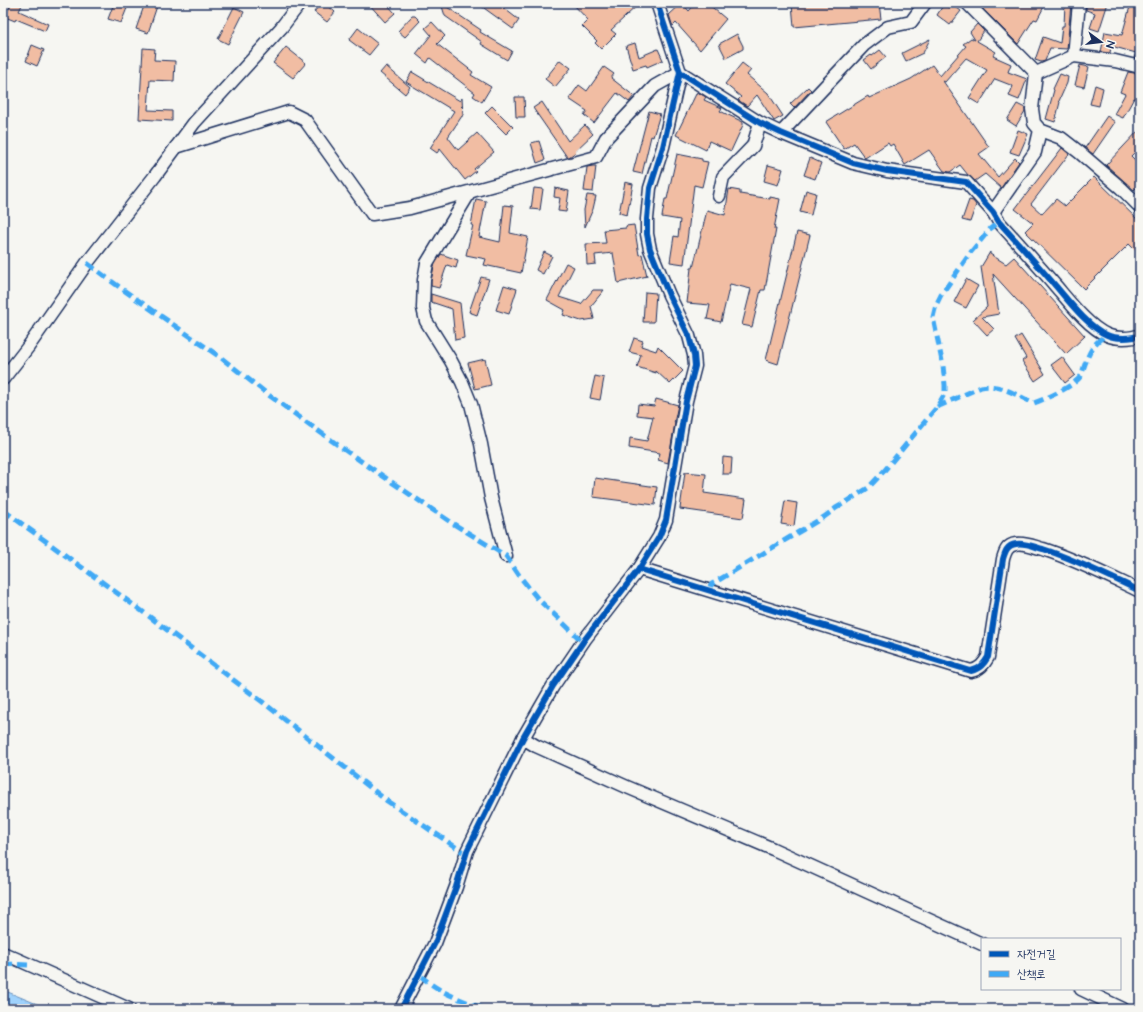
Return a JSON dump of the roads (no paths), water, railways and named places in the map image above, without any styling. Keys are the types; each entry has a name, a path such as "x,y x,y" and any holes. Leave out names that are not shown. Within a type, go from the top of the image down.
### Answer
{"street":[{"path":"3,379 28,347 87,263 199,117 281,28 300,3"},
{"path":"401,1009 435,943 456,887 467,851 523,738 553,686 585,640 639,569 659,537 666,520 686,401 695,366 689,336 669,295 650,249 647,234 650,188 663,147 680,72 657,3"},
{"path":"781,133 864,44 888,27 912,22 925,3"},
{"path":"967,3 1036,73"},
{"path":"1074,56 1079,3"},
{"path":"1036,73 1074,56 1140,67"},
{"path":"176,147 289,112 304,120 372,214 410,208 596,157 606,138 654,86 680,72"},
{"path":"680,72 760,123 854,163 887,171 966,182 993,212 999,222 1079,312 1096,328 1107,335 1117,338 1128,338 1140,335"},
{"path":"1036,73 1032,109 1034,122 1040,130 1061,138 1121,188 1140,207"},
{"path":"719,196 723,177 753,146 760,123"},
{"path":"993,212 1035,152 1040,130"},
{"path":"470,192 427,263 423,308 426,321 451,361 471,404 481,444 490,498 506,556"},
{"path":"639,569 971,671 978,669 988,656 1003,559 1009,546 1023,544 1052,553 1082,564 1140,591"},
{"path":"523,738 536,746 620,784 774,849 981,944"},
{"path":"3,953 129,1009"},
{"path":"1083,990 1123,1009"}],"water":[{"path":"3,990 49,1009 3,1009"}]}
